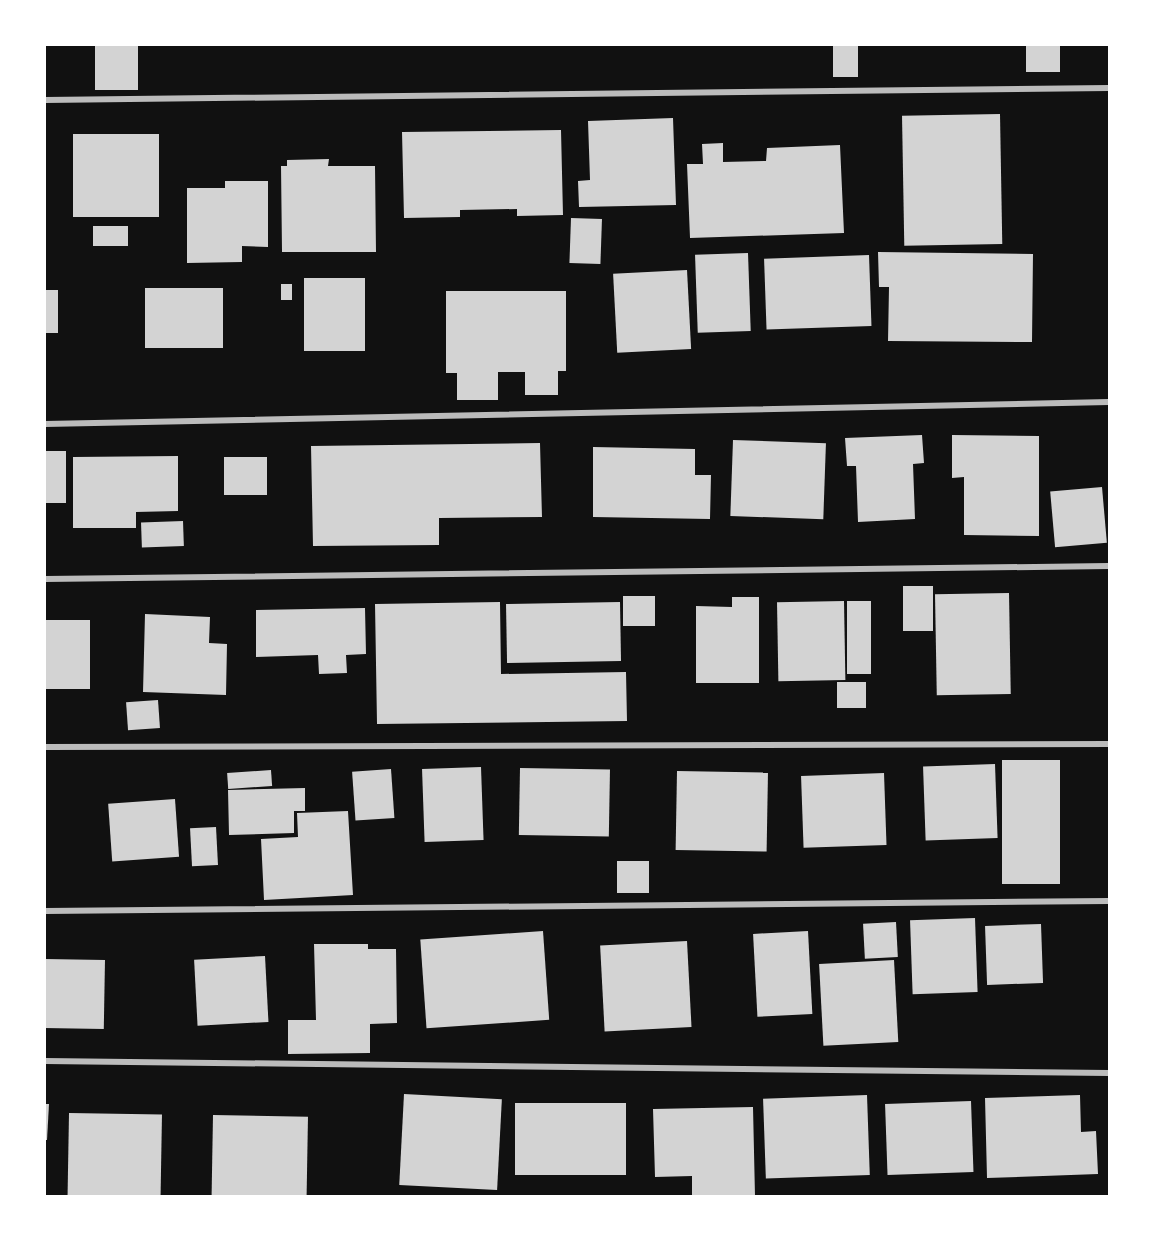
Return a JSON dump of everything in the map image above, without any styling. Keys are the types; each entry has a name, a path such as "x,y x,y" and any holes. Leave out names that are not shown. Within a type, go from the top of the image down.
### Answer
{"street":[{"path":"45,99 1109,88"},
{"path":"45,424 1109,402"},
{"path":"45,579 1109,566"},
{"path":"45,747 1109,744"},
{"path":"45,911 1109,901"},
{"path":"45,1061 1109,1073"}],"building":[{"path":"95,45 138,45 138,90 95,90"},
{"path":"833,45 858,45 858,77 833,77"},
{"path":"1026,45 1060,45 1060,72 1026,72"},
{"path":"1000,114 1002,244 904,246 902,116"},
{"path":"673,118 676,205 579,207 578,181 590,180 588,121"},
{"path":"561,130 563,215 517,216 517,209 460,210 460,217 404,218 402,132"},
{"path":"73,134 159,134 159,217 73,217"},
{"path":"723,143 723,162 766,161 767,148 840,145 844,233 690,238 687,164 703,164 702,144"},
{"path":"329,159 328,166 375,166 376,252 282,252 281,166 287,166 287,160"},
{"path":"225,181 268,181 268,247 242,246 242,262 187,263 187,188 225,188"},
{"path":"571,218 602,219 600,264 569,263"},
{"path":"93,226 128,226 128,246 93,246"},
{"path":"878,252 1033,254 1032,342 888,341 889,287 879,287"},
{"path":"748,253 751,331 698,333 695,255"},
{"path":"869,255 871,326 767,330 764,259"},
{"path":"687,270 691,349 617,353 613,274"},
{"path":"304,278 365,278 365,351 304,351"},
{"path":"281,284 292,284 292,300 281,300"},
{"path":"145,288 223,288 223,348 145,348"},
{"path":"45,290 58,290 58,333 45,333"},
{"path":"446,291 566,291 566,371 558,371 558,395 525,395 525,372 498,372 498,400 457,400 457,373 446,373"},
{"path":"922,435 924,463 913,464 915,519 858,522 856,466 847,466 845,438"},
{"path":"952,435 1039,436 1039,536 964,535 964,477 952,478"},
{"path":"733,440 826,443 823,519 730,516"},
{"path":"540,443 542,517 439,518 439,545 313,546 311,446"},
{"path":"593,447 695,449 695,475 711,475 710,519 593,517"},
{"path":"45,451 66,451 66,503 45,503"},
{"path":"178,456 178,511 136,512 136,528 73,528 73,457"},
{"path":"224,457 267,457 267,495 224,495"},
{"path":"1102,487 1107,543 1055,547 1050,492"},
{"path":"183,521 184,546 142,547 141,522"},
{"path":"903,586 933,586 933,631 903,631"},
{"path":"1009,593 1011,694 937,695 935,594"},
{"path":"623,596 655,596 655,626 623,626"},
{"path":"732,597 759,597 759,683 696,683 696,606 732,607"},
{"path":"844,601 845,680 778,681 777,602"},
{"path":"847,601 871,601 871,674 847,674"},
{"path":"500,602 501,674 626,672 627,721 377,724 375,604"},
{"path":"620,602 621,661 507,663 506,604"},
{"path":"365,608 366,654 346,655 347,673 319,674 318,655 256,657 256,610"},
{"path":"145,614 210,617 209,643 227,644 226,695 143,692"},
{"path":"45,620 90,620 90,689 45,689"},
{"path":"837,682 866,682 866,708 837,708"},
{"path":"158,700 160,728 128,730 126,702"},
{"path":"1002,760 1060,760 1060,884 1002,884"},
{"path":"995,764 998,838 926,840 923,767"},
{"path":"481,767 484,840 425,842 422,769"},
{"path":"520,768 610,770 609,837 519,835"},
{"path":"391,769 394,818 356,821 352,772"},
{"path":"271,770 272,786 228,789 227,773"},
{"path":"677,771 768,773 767,852 676,850"},
{"path":"884,773 887,845 804,848 801,776"},
{"path":"305,788 305,811 294,811 294,833 229,835 228,790"},
{"path":"175,799 179,857 112,862 108,804"},
{"path":"348,811 353,895 264,900 261,839 298,837 297,813"},
{"path":"216,827 218,865 192,866 190,828"},
{"path":"617,861 649,861 649,893 617,893"},
{"path":"975,918 978,992 913,994 910,920"},
{"path":"896,922 898,957 865,959 863,924"},
{"path":"1041,924 1043,983 987,985 985,926"},
{"path":"543,931 549,1020 427,1028 420,940"},
{"path":"808,931 812,1014 757,1017 753,934"},
{"path":"687,941 692,1027 605,1031 600,946"},
{"path":"314,944 368,944 368,949 396,949 397,1023 370,1024 370,1053 288,1054 288,1020 316,1020"},
{"path":"265,956 268,1022 198,1026 194,960"},
{"path":"45,959 105,960 104,1029 45,1028"},
{"path":"894,960 898,1042 823,1046 819,964"},
{"path":"404,1094 502,1099 497,1190 399,1185"},
{"path":"867,1095 870,1175 766,1179 763,1099"},
{"path":"1080,1095 1081,1132 1096,1131 1098,1174 987,1178 985,1098"},
{"path":"971,1101 973,1172 888,1175 885,1104"},
{"path":"515,1103 626,1103 626,1175 515,1175"},
{"path":"45,1104 49,1104 47,1140 45,1140"},
{"path":"753,1107 755,1196 692,1196 692,1176 655,1177 653,1109"},
{"path":"69,1113 162,1115 161,1196 68,1196"},
{"path":"213,1115 308,1117 307,1196 212,1196"}]}
